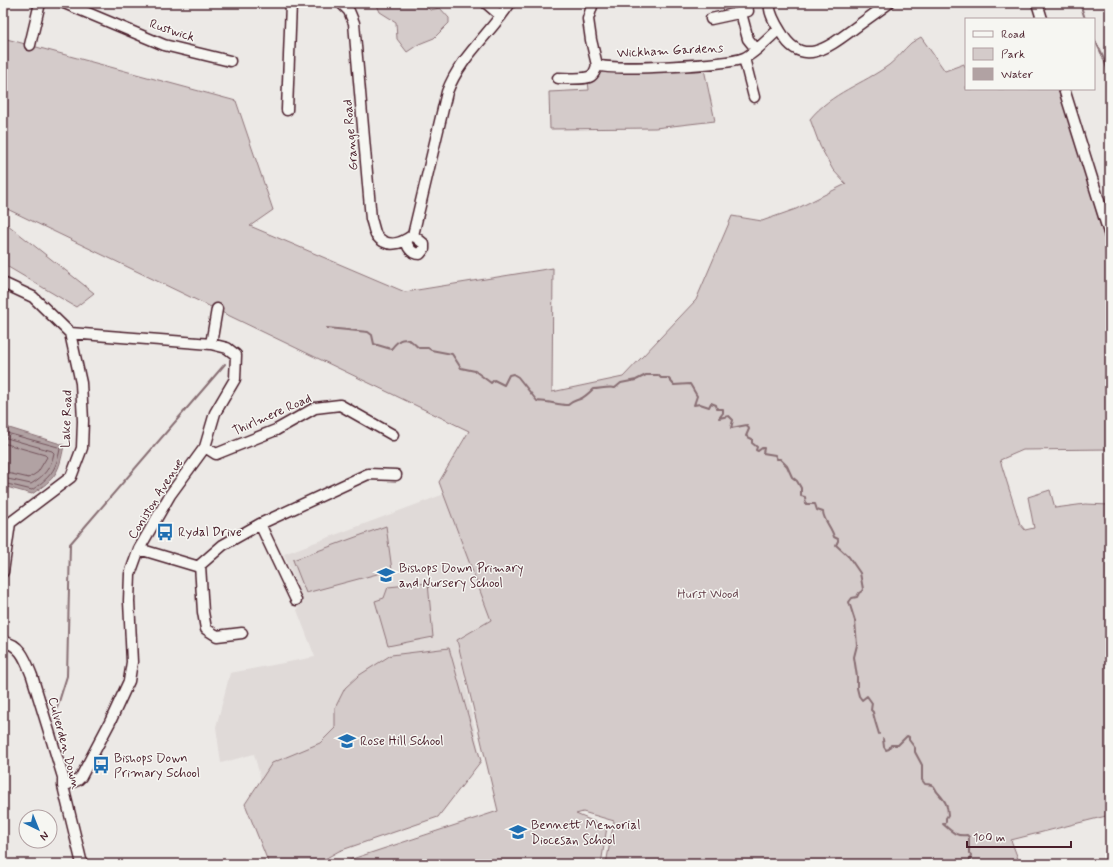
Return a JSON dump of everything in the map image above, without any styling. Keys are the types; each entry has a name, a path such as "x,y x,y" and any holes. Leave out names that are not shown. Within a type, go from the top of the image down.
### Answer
{"street":[{"path":"30,45 40,3"},
{"name":"Rustwick","path":"64,3 164,45 230,61"},
{"path":"287,110 290,3"},
{"name":"Grange Road","path":"341,3 349,10 354,23 371,219 375,233 382,240 396,244 409,238 452,79 462,63 501,16 509,4"},
{"path":"486,3 501,16"},
{"path":"558,78 586,78 591,76 594,72 597,65 588,19 593,3"},
{"path":"770,3 774,18 786,40 795,49 807,53 817,52 830,47 889,3"},
{"path":"1037,3 1042,18"},
{"path":"711,19 745,12 748,39 756,49"},
{"path":"754,97 744,58 779,29"},
{"name":"Wickham Gardens","path":"597,65 602,67 684,65 722,62 744,58"},
{"path":"1064,90 1110,236"},
{"path":"3,283 33,297 70,333"},
{"path":"211,344 217,309"},
{"name":"Coniston Avenue","path":"62,786 78,780 81,777 130,681 132,662 129,601 130,574 139,549 170,494 205,447 215,412 235,379 236,355 227,348 211,344 70,333"},
{"name":"Lake Road","path":"3,572 10,523 71,477 82,448 83,421 81,383 70,333"},
{"name":"Thirlmere Road","path":"205,447 216,454 276,430 315,408 340,405 393,435"},
{"path":"139,549 196,566 200,565 223,545 260,524 368,474 396,475"},
{"path":"260,524 296,600"},
{"path":"200,565 203,612 206,629 217,636 242,633"},
{"name":"Culverden Down","path":"3,642 9,642 17,647 27,663 32,676 63,777 62,786 82,864"}],"shaded area":[{"name":"Rose Hill School","path":"455,490 491,620 457,640 481,761 438,817 339,851 316,864 269,864 245,804 261,780 254,754 221,763 216,727 230,673 315,657 297,610 302,597 284,554"}],"green space":[{"path":"376,3 423,3 430,10 440,8 449,18 449,23 434,38 419,44 407,52 397,39 396,22 380,12"},
{"name":"Hurst Wood","path":"921,37 945,71 964,64 965,90 1059,90 1110,256 1110,449 1023,450 1000,460 1020,524 1025,530 1034,528 1028,497 1050,490 1055,508 1085,504 1110,505 1110,815 1011,840 1020,864 606,864 614,821 583,812 576,814 607,827 601,864 337,864 498,811 457,640 491,620 439,482 469,431 3,207 3,38 236,101 273,210 250,226 405,292 553,268 552,392 623,377 696,300 732,216 762,221 796,209 846,184 833,170 820,146 810,119 818,110 837,95 889,65 911,43"},
{"path":"704,69 715,121 655,128 550,129 549,92 589,90 588,81 598,71"},
{"path":"3,221 94,293 76,307 3,264"},
{"path":"386,526 392,570 306,593 293,560"},
{"path":"428,583 433,637 388,646 375,601 384,598 388,587"},
{"name":"Rose Hill School","path":"449,648 481,761 438,817 339,851 316,864 269,864 245,804 272,763 320,743 335,728 335,708 345,688 358,676 391,655"}],"water":[{"path":"6,427 64,445 58,469 55,474 46,484 32,494 3,486 3,428"}],"waterway":[{"path":"1080,3 1085,18"},
{"path":"1095,41 1104,60 1110,81"},
{"path":"327,328 368,332 372,335 374,344 391,349 397,342 404,339 411,341 419,348 428,348 431,350 452,354 461,368 475,371 491,383 494,380 504,385 509,375 513,374 518,377 537,401 568,405 584,397 593,389 607,387 615,388 621,383 636,380 646,375 658,375 661,378 668,378 674,385 690,384 697,396 694,405 700,404 709,407 711,403 716,405 717,409 723,409 723,413 719,418 729,416 733,420 731,428 747,425 749,429 746,436 752,439 752,443 757,447 756,450 758,451 764,448 763,453 775,455 777,459 780,459 787,466 792,477 797,481 801,488 801,496 805,497 806,504 815,504 817,510 823,512 834,537 838,539 836,545 849,557 860,573 863,589 857,597 852,598 849,602 855,621 857,645 854,657 857,688 859,696 862,700 867,696 872,703 871,710 873,712 879,734"},
{"path":"57,708 67,676 70,544 225,364"},
{"path":"883,739 886,750 889,749 891,745 898,745 907,736 909,737 909,740 915,748 915,752 922,765 922,780 925,784 932,785 934,787 947,806 948,815 946,822 943,824 954,833 967,835 969,837 969,853 971,855 970,860 974,864"}],"place":[{"name":"Rydal Drive","path":"165,532"},
{"name":"Bishops Down Primary and Nursery School","path":"386,575"},
{"name":"Rose Hill School","path":"347,741"},
{"name":"Bishops Down Primary School","path":"101,765"},
{"name":"Bennett Memorial Diocesan School","path":"518,832"}]}
